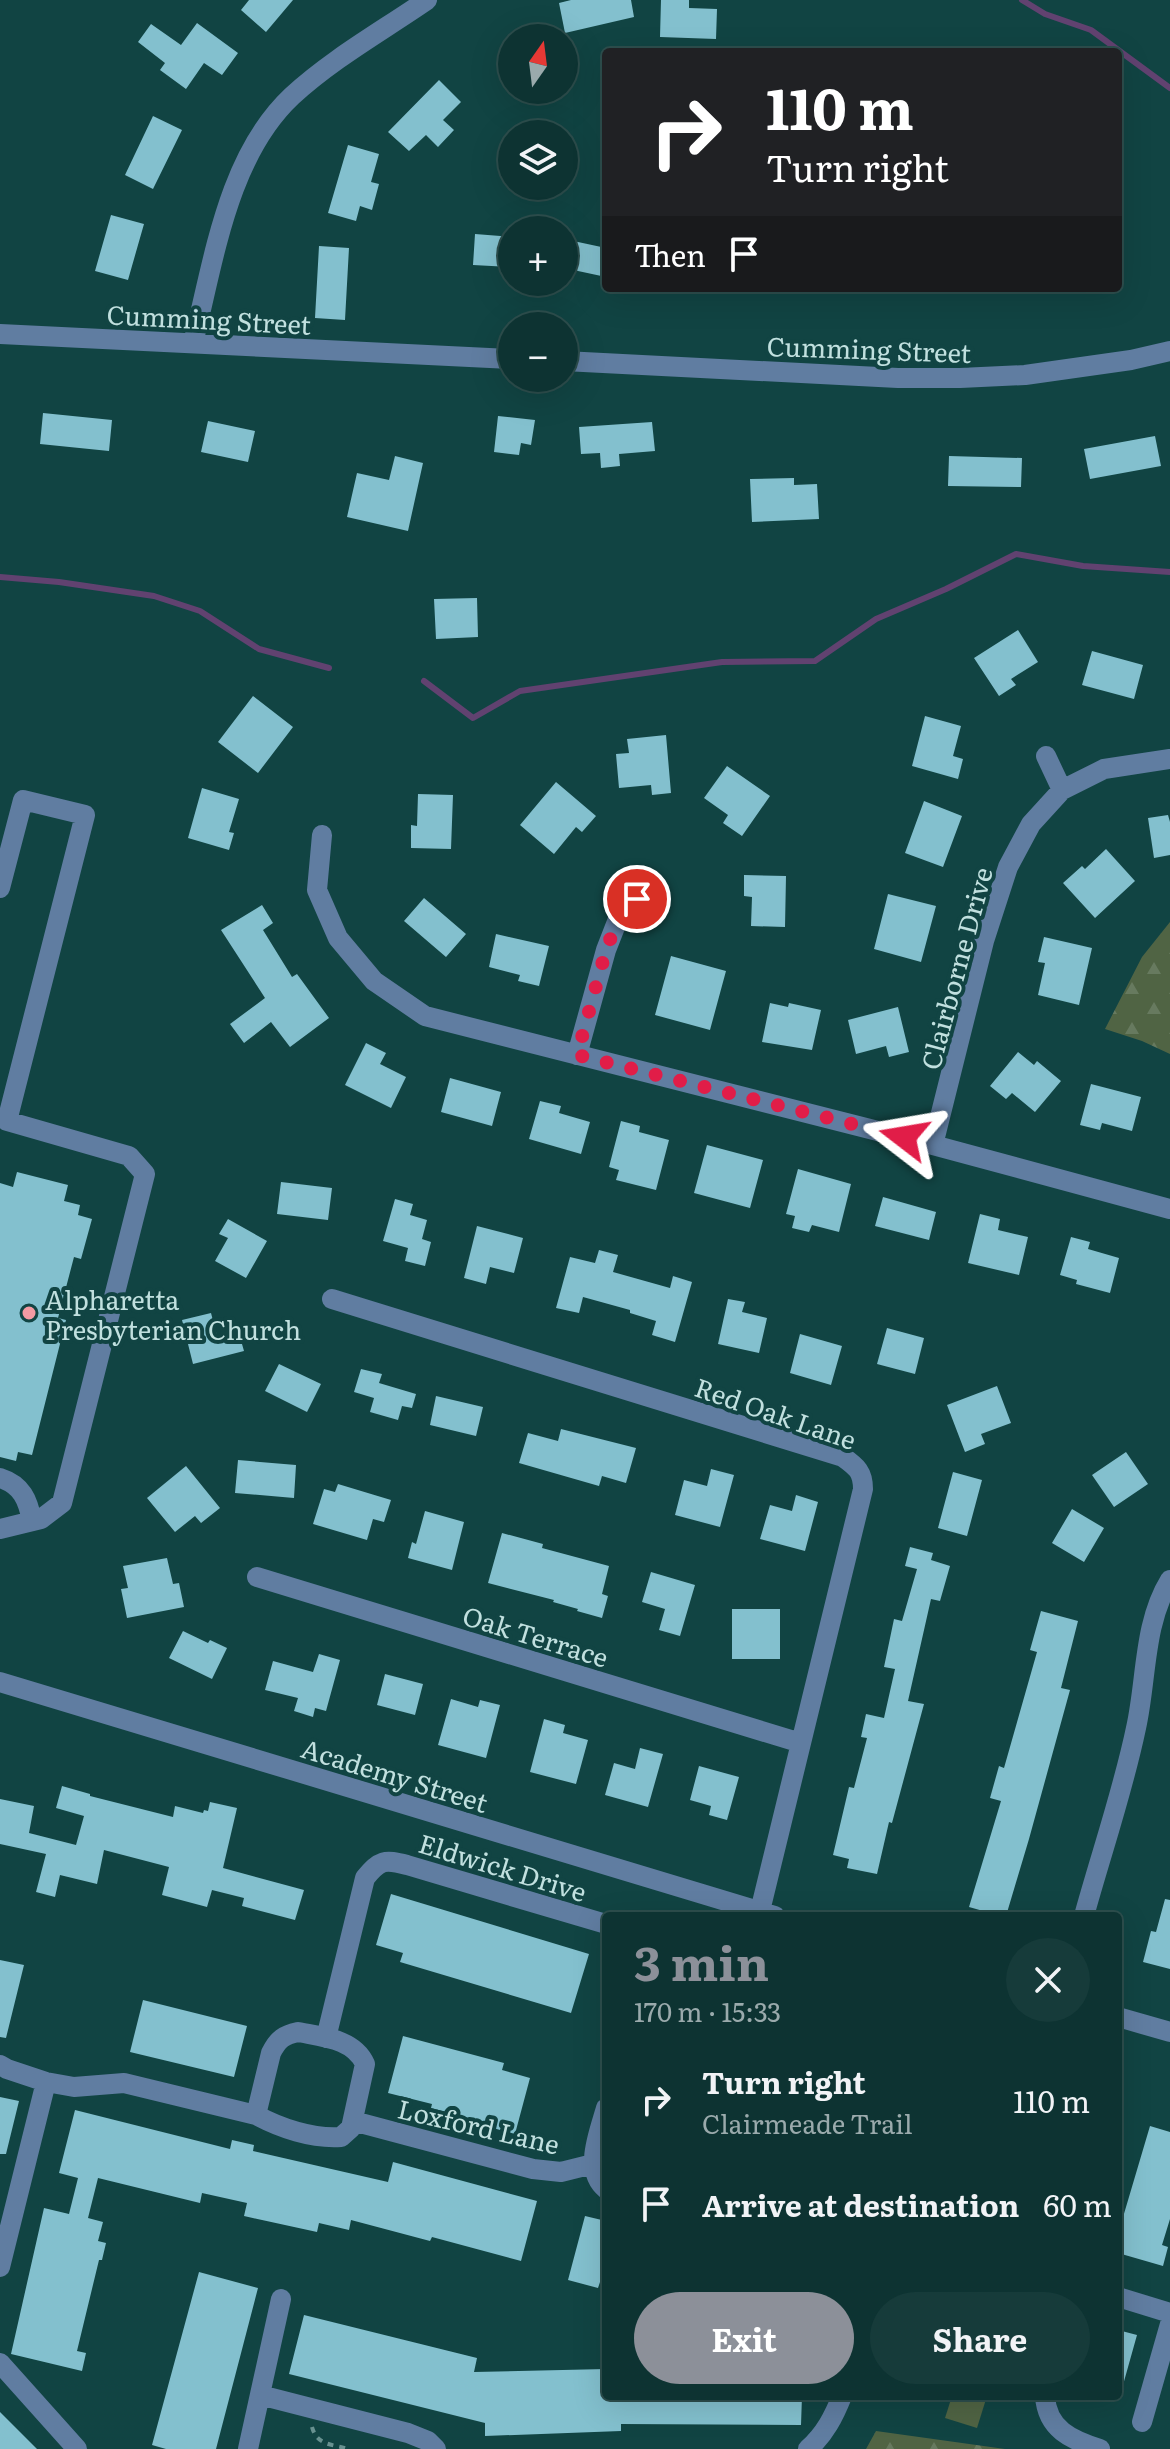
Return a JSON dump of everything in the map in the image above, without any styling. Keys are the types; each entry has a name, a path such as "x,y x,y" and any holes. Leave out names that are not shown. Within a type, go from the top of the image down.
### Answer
{"street":[{"path":"193,343 228,204 242,166 272,118 315,76 427,0"},
{"name":"Cumming Street","path":"0,334 498,358"},
{"name":"Cumming Street","path":"578,362 898,378 960,378 1025,375 1131,360 1170,351"},
{"path":"1046,756 1062,790"},
{"name":"Clairborne Drive","path":"933,1145 984,941 1008,867 1031,824 1062,790 1104,769 1170,759"},
{"path":"0,888 23,800 85,815 4,1119 129,1156 145,1174 62,1503 41,1519 0,1529"},
{"path":"322,835 317,890 338,938 374,981 425,1016 933,1145 1170,1209"},
{"path":"577,1055 606,950 622,909 652,889"},
{"name":"Red Oak Lane","path":"332,1299 843,1457 859,1468 863,1489 801,1743 768,1912"},
{"path":"0,1478 8,1480 27,1496 32,1521"},
{"name":"Oak Terrace","path":"257,1577 801,1743"},
{"path":"1085,1912 1136,1728 1154,1613 1170,1580"},
{"name":"Academy Street","path":"0,1682 761,1912"},
{"name":"Eldwick Drive","path":"326,2038 365,1878 378,1863 391,1861 407,1865 602,1923"},
{"path":"1122,2018 1170,2032"},
{"path":"0,2065 46,2082 74,2087 124,2083 256,2115 275,2125 334,2138 346,2134 353,2121 365,2064 362,2056 348,2045 326,2038 298,2032 284,2035 275,2044 256,2115"},
{"path":"0,2267 46,2082"},
{"name":"Loxford Lane","path":"353,2121 533,2169 561,2172 593,2164"},
{"path":"602,2125 593,2164 597,2181 602,2185"},
{"path":"1122,2298 1170,2313"},
{"path":"248,2449 281,2299"},
{"path":"1142,2422 1170,2324"},
{"path":"0,2363 77,2449"},
{"path":"260,2395 408,2433 428,2441 436,2449"},
{"path":"808,2449 819,2440 840,2400"},
{"path":"1046,2400 1052,2423 1080,2442 1100,2449"}],"path":[{"path":"315,2409 312,2422 315,2435 324,2443 348,2449"}],"green space":[{"path":"1170,922 1170,1054 1105,1029 1142,957"},
{"path":"951,2400 986,2400 977,2428 945,2418"},
{"path":"876,2431 1005,2449 866,2449"}],"building":[{"path":"249,0 293,0 266,32 241,10"},
{"path":"571,0 631,0 634,17 578,30 578,24 563,24 559,3"},
{"path":"661,0 689,0 689,8 717,9 716,39 660,37"},
{"path":"197,23 238,53 222,75 204,63 186,89 160,70 165,63 138,42 151,24 181,45"},
{"path":"439,80 461,102 443,120 454,130 438,147 426,135 409,151 388,132"},
{"path":"153,116 182,130 153,189 125,175"},
{"path":"348,145 379,154 371,182 379,184 372,210 360,206 356,221 328,213"},
{"path":"111,215 144,224 128,280 95,271"},
{"path":"475,234 498,236 498,266 473,265"},
{"path":"578,242 602,247 602,276 578,271"},
{"path":"319,246 349,248 345,320 315,318"},
{"path":"43,413 112,420 109,451 40,444"},
{"path":"498,416 535,420 531,445 521,443 519,455 494,452"},
{"path":"208,421 255,431 248,462 201,452"},
{"path":"652,422 655,451 619,454 620,466 601,468 600,453 581,454 579,427"},
{"path":"1155,436 1161,466 1090,479 1084,449"},
{"path":"395,456 423,463 408,531 347,517 357,473 389,480"},
{"path":"949,456 1022,458 1021,487 948,486"},
{"path":"794,478 794,485 817,484 819,519 752,522 750,479"},
{"path":"477,598 478,637 436,639 434,599"},
{"path":"1018,630 1038,662 1011,679 1016,685 999,696 974,658"},
{"path":"1092,651 1143,665 1134,699 1082,685"},
{"path":"253,696 293,727 258,773 218,742"},
{"path":"925,716 961,726 953,756 963,759 958,779 912,766"},
{"path":"666,735 671,793 652,795 651,785 619,788 616,754 629,753 627,739"},
{"path":"727,766 770,796 742,836 723,823 728,815 704,798"},
{"path":"556,782 596,816 582,832 576,827 554,854 520,825"},
{"path":"202,788 239,799 229,832 234,833 229,850 188,838"},
{"path":"418,794 453,795 451,849 411,848 411,825 417,826"},
{"path":"924,801 962,816 943,867 905,853"},
{"path":"1168,815 1170,855 1154,858 1148,818"},
{"path":"1106,849 1135,881 1095,918 1063,883 1082,866 1085,869"},
{"path":"744,875 786,876 785,927 751,926 752,897 744,896"},
{"path":"888,894 936,906 921,962 874,949"},
{"path":"424,898 466,934 446,957 404,921"},
{"path":"262,905 273,923 263,930 292,977 297,974 329,1018 290,1047 271,1022 244,1043 230,1024 265,998 221,930"},
{"path":"496,934 549,946 539,986 518,981 520,975 489,967"},
{"path":"1044,937 1092,948 1079,1005 1038,995 1045,963 1038,962"},
{"path":"671,956 726,971 710,1030 655,1015"},
{"path":"770,1003 788,1007 789,1003 821,1010 812,1050 762,1042"},
{"path":"898,1007 909,1052 889,1057 886,1046 856,1054 848,1020"},
{"path":"366,1043 386,1053 380,1064 406,1077 391,1108 345,1085"},
{"path":"1018,1052 1034,1065 1037,1061 1061,1081 1035,1112 1012,1093 1006,1099 990,1086"},
{"path":"450,1078 501,1092 492,1126 441,1112"},
{"path":"1091,1084 1141,1097 1132,1131 1102,1123 1100,1130 1080,1125"},
{"path":"540,1101 561,1106 559,1113 590,1122 581,1154 529,1139"},
{"path":"621,1121 640,1126 639,1132 669,1140 656,1190 616,1180 619,1170 609,1167"},
{"path":"707,1145 763,1160 750,1208 694,1193"},
{"path":"798,1169 851,1184 839,1232 812,1225 809,1232 792,1228 795,1216 786,1214"},
{"name":"Alpharetta Presbyterian Church","path":"17,1172 68,1185 64,1201 80,1205 78,1215 92,1219 81,1259 74,1257 58,1318 66,1320 32,1455 18,1452 16,1461 0,1457 0,1183 13,1187"},
{"path":"281,1182 332,1188 328,1220 277,1214"},
{"path":"883,1197 936,1212 929,1240 875,1226"},
{"path":"395,1199 413,1204 410,1215 427,1220 422,1239 431,1242 425,1266 405,1261 408,1248 383,1241"},
{"path":"980,1214 1000,1219 998,1230 1028,1237 1019,1275 968,1263"},
{"path":"228,1219 267,1241 246,1278 215,1261 228,1238 219,1234"},
{"path":"477,1226 523,1238 514,1273 490,1267 486,1284 464,1278"},
{"path":"1071,1237 1090,1242 1088,1249 1119,1258 1110,1293 1076,1284 1077,1280 1060,1275"},
{"path":"599,1250 618,1255 613,1272 670,1288 673,1276 692,1282 675,1342 652,1335 656,1321 630,1313 630,1310 583,1297 579,1313 556,1308 570,1257 595,1263"},
{"path":"728,1299 745,1302 742,1312 767,1318 759,1353 718,1344"},
{"path":"211,1313 217,1336 238,1330 244,1351 193,1364 182,1320"},
{"path":"887,1328 924,1338 915,1374 877,1364"},
{"path":"800,1334 842,1346 831,1385 790,1373"},
{"path":"279,1364 321,1384 307,1412 265,1391"},
{"path":"361,1369 382,1374 379,1383 416,1394 412,1408 402,1406 398,1420 370,1412 374,1398 354,1392"},
{"path":"997,1386 1011,1423 981,1434 985,1444 965,1452 947,1405"},
{"path":"436,1396 483,1407 476,1436 430,1425"},
{"path":"561,1429 636,1448 626,1483 602,1476 599,1486 519,1463 528,1433 558,1441"},
{"path":"1126,1452 1148,1484 1114,1507 1092,1475"},
{"path":"238,1460 296,1465 294,1498 235,1493"},
{"path":"186,1466 220,1508 201,1523 195,1516 175,1532 147,1498"},
{"path":"711,1469 734,1475 720,1527 675,1515 684,1480 707,1486"},
{"path":"953,1472 982,1480 967,1536 938,1528"},
{"path":"338,1484 391,1500 384,1522 373,1519 367,1540 313,1524 324,1489 335,1492"},
{"path":"796,1495 818,1502 805,1551 760,1539 770,1505 792,1511"},
{"path":"1072,1509 1104,1528 1084,1562 1052,1543"},
{"path":"425,1511 464,1522 452,1570 408,1558 412,1542 416,1544"},
{"path":"502,1533 543,1544 542,1548 609,1566 602,1594 608,1596 602,1618 554,1600 488,1583"},
{"path":"910,1547 933,1553 931,1560 950,1566 940,1601 931,1599 908,1701 924,1704 877,1874 847,1868 849,1859 833,1855 849,1787 854,1788 867,1738 861,1737 866,1714 884,1718 895,1669 884,1667 894,1619 902,1621 917,1569 905,1566"},
{"path":"167,1558 173,1584 179,1583 184,1607 127,1618 121,1589 128,1588 123,1566"},
{"path":"651,1572 695,1585 680,1636 659,1630 665,1609 642,1602"},
{"path":"732,1609 780,1609 780,1659 732,1659"},
{"path":"1041,1611 1078,1621 1061,1688 1070,1690 1007,1912 987,1912 969,1907 1001,1801 990,1798 999,1766 1004,1768 1037,1652 1030,1650"},
{"path":"183,1631 227,1648 212,1679 169,1658"},
{"path":"319,1654 340,1660 326,1711 315,1708 313,1717 294,1711 298,1698 265,1690 273,1661 313,1672"},
{"path":"385,1674 423,1684 415,1715 377,1705"},
{"path":"451,1699 478,1707 480,1700 500,1705 486,1758 438,1745"},
{"path":"544,1719 565,1725 563,1733 588,1740 576,1784 530,1772"},
{"path":"640,1748 663,1754 648,1807 605,1795 614,1763 635,1769"},
{"path":"699,1766 739,1777 727,1820 709,1815 711,1806 690,1800"},
{"path":"62,1786 173,1817 175,1806 203,1813 204,1810 208,1811 210,1802 237,1808 223,1868 304,1890 295,1920 242,1906 244,1898 212,1890 207,1907 162,1895 169,1867 104,1850 97,1884 60,1875 55,1897 36,1892 46,1854 0,1844 0,1799 34,1806 29,1833 76,1845 84,1816 56,1808"},
{"path":"391,1894 589,1954 571,2013 400,1962 403,1953 376,1945"},
{"path":"1165,1899 1170,1900 1170,1969 1143,1962 1151,1931 1156,1932"},
{"path":"0,1960 24,1965 6,2038 0,2037"},
{"path":"143,2000 247,2026 234,2077 130,2052"},
{"path":"403,2036 504,2063 502,2070 530,2078 515,2134 431,2108 432,2104 388,2093"},
{"path":"0,2097 19,2101 6,2154 0,2154"},
{"path":"75,2110 230,2149 232,2140 254,2145 253,2151 388,2182 393,2162 537,2201 521,2261 432,2237 430,2241 351,2220 349,2230 319,2223 317,2232 244,2216 247,2203 202,2193 200,2203 98,2178 88,2218 103,2222 98,2241 106,2243 77,2351 86,2353 82,2371 11,2354 44,2208 69,2214 78,2178 59,2173"},
{"path":"1150,2126 1170,2132 1170,2219 1162,2245 1168,2247 1163,2266 1122,2254 1122,2220"},
{"path":"585,2216 602,2220 602,2283 598,2288 568,2280"},
{"path":"199,2272 258,2288 216,2449 166,2449 152,2445"},
{"path":"304,2315 477,2358 474,2372 602,2369 602,2400 802,2400 801,2425 621,2424 621,2431 485,2436 485,2423 289,2374"},
{"path":"1122,2331 1137,2335 1122,2385"},
{"path":"0,2412 37,2449 0,2449"}],"waterway":[{"path":"1022,0 1045,14 1091,30 1116,48"},
{"path":"1122,53 1170,88"},
{"path":"424,681 473,718 520,691 722,662 815,661 876,619 1016,554 1083,566 1170,572"},
{"path":"0,577 154,596 200,611 259,649 329,668"}],"place":[{"name":"Alpharetta Presbyterian Church","path":"29,1313"}],"route":[{"path":"637,899 622,909 606,950 577,1055 904,1137"}]}
